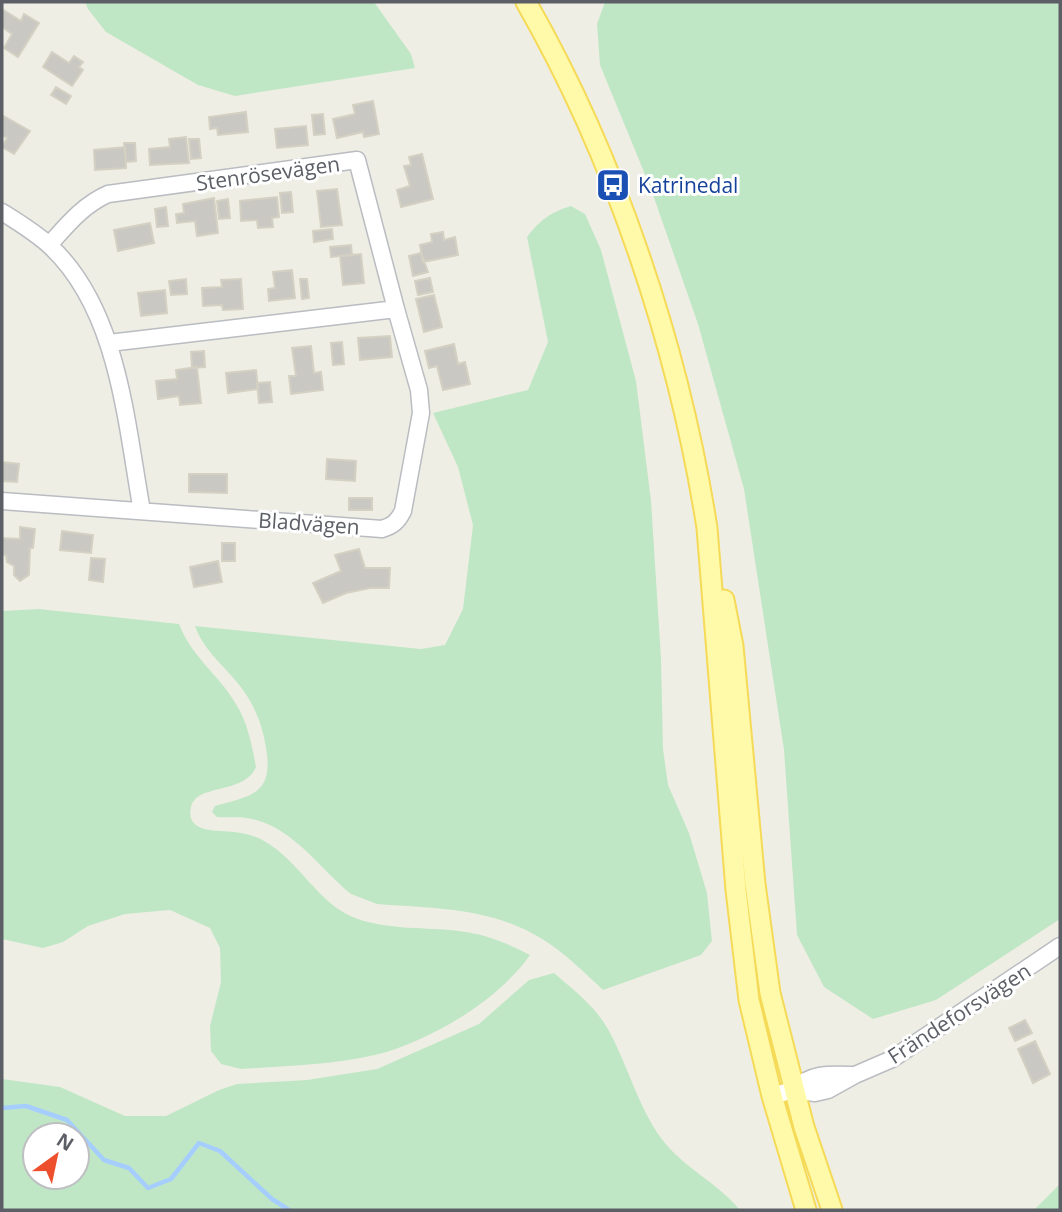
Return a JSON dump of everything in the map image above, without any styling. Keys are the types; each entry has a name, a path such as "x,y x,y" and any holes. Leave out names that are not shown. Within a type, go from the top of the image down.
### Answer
{"main road":[{"path":"526,2 590,127 618,198 669,355 698,476 706,528 736,890 749,1000 772,1096 806,1210"},
{"path":"706,528 722,588 733,646 755,884 770,993 793,1090 832,1210"}],"street":[{"name":"Stenrösevägen","path":"49,245 83,209 108,194 357,160 396,309"},
{"path":"2,212 49,245 78,279 109,343 142,511"},
{"path":"109,343 396,309"},
{"name":"Bladvägen","path":"2,501 382,529 395,523 403,511 421,413 418,390 396,309"},
{"name":"Frändeforsvägen","path":"772,1096 793,1090 816,1075 855,1074 892,1059 1060,946"}],"green space":[{"path":"85,2 374,2 411,54 415,68 235,96 198,85 106,32"},
{"path":"605,2 1060,2 1060,919 936,1000 873,1019 824,987 797,935 784,750 744,489 698,324 651,189 600,65 597,24"},
{"path":"571,206 585,214 601,250 636,381 651,501 661,658 663,749 668,785 689,833 707,893 712,941 701,955 603,990 554,947 512,924 469,912 377,904 351,894 307,852 270,825 246,818 217,817 212,812 215,806 247,796 261,786 268,768 267,755 261,725 253,706 208,649 195,626 421,649 445,645 463,609 473,525 458,467 433,413 528,390 548,342 527,237 546,217"},
{"path":"39,609 179,624 198,656 240,711 256,767 242,782 211,791 195,800 190,816 198,826 246,834 264,841 288,860 332,904 358,919 395,927 478,934 530,955 517,972 482,1003 440,1030 396,1049 342,1061 241,1069 221,1064 211,1051 210,1026 221,982 220,948 210,928 170,910 125,914 88,926 63,942 43,948 2,939 2,611"},
{"path":"554,973 577,992 604,1022 646,1113 661,1138 679,1158 721,1191 740,1210 2,1210 2,1079 60,1087 125,1116 166,1116 237,1084 307,1080 377,1069 479,1024 529,980"},
{"path":"1060,1184 1060,1210 1034,1210"}],"building":[{"path":"2,9 21,21 24,14 39,23 18,57 4,48 12,34 2,27"},
{"path":"52,52 69,63 74,56 83,62 79,67 83,70 72,86 43,67"},
{"path":"56,87 71,96 66,104 51,95"},
{"path":"373,101 379,134 364,137 363,132 337,138 333,119 355,114 353,105"},
{"path":"246,112 248,132 218,135 217,128 210,129 209,117"},
{"path":"323,114 325,134 314,135 312,115"},
{"path":"2,115 30,131 14,154 2,147 7,138 2,135"},
{"path":"306,126 308,145 277,148 275,129"},
{"path":"186,137 189,163 150,165 149,149 170,147 169,139"},
{"path":"189,139 199,139 201,158 191,159"},
{"path":"124,143 135,143 136,161 126,162"},
{"path":"125,147 126,168 95,170 94,150"},
{"path":"422,154 433,199 401,207 397,190 410,186 404,166 411,165 409,157"},
{"path":"337,189 342,225 321,227 317,191"},
{"path":"291,192 293,212 282,213 280,193"},
{"path":"277,197 279,217 272,218 273,227 258,228 257,220 241,221 240,201"},
{"path":"214,198 218,233 197,236 195,221 177,223 176,214 184,213 183,204"},
{"path":"228,199 230,218 219,219 217,201"},
{"path":"166,207 168,226 157,227 155,209"},
{"path":"150,223 154,243 118,251 114,230"},
{"path":"332,229 333,239 314,242 313,231"},
{"path":"443,232 444,240 455,237 458,255 423,262 420,245 432,242 431,234"},
{"path":"351,245 352,255 331,257 330,247"},
{"path":"421,253 428,272 413,276 409,256"},
{"path":"361,254 364,283 343,285 340,256"},
{"path":"292,270 295,298 269,301 268,289 275,288 273,272"},
{"path":"430,278 433,292 418,295 415,281"},
{"path":"186,279 187,294 171,295 169,281"},
{"path":"241,279 243,309 223,310 222,305 203,306 202,288 222,287 221,280"},
{"path":"300,279 307,279 309,298 302,299"},
{"path":"165,290 167,313 141,316 138,293"},
{"path":"434,295 442,327 424,332 416,299"},
{"path":"390,336 392,357 360,360 358,338"},
{"path":"342,342 344,364 333,365 331,343"},
{"path":"454,344 458,364 465,362 470,384 443,390 437,366 429,368 425,351"},
{"path":"311,346 314,373 321,372 323,390 291,394 289,376 296,376 292,348"},
{"path":"204,351 205,367 192,368 191,352"},
{"path":"197,367 201,403 180,405 179,396 158,399 156,381 177,379 176,370"},
{"path":"256,370 258,389 228,393 226,373"},
{"path":"270,382 272,402 259,403 257,383"},
{"path":"327,459 356,461 355,481 326,479"},
{"path":"2,462 19,464 17,482 2,481"},
{"path":"189,474 227,474 227,493 189,492"},
{"path":"349,498 372,498 372,510 349,510"},
{"path":"20,527 35,529 33,548 30,548 29,575 20,581 14,575 14,566 7,562 6,555 3,555 2,538 20,539"},
{"path":"62,531 93,535 91,553 60,550"},
{"path":"222,543 235,543 235,561 222,561"},
{"path":"359,549 365,568 390,568 389,588 370,588 346,593 323,603 313,583 341,571 335,555"},
{"path":"91,558 105,559 103,582 89,580"},
{"path":"218,561 222,582 194,587 190,567"},
{"path":"1025,1020 1032,1033 1015,1041 1009,1028"},
{"path":"1035,1041 1050,1074 1033,1083 1018,1049"}],"waterway":[{"path":"2,1108 26,1106 67,1120 104,1160 129,1168 148,1188 171,1179 199,1143 220,1151 272,1199 289,1210"}],"place":[{"name":"Katrinedal","path":"613,185"}]}
